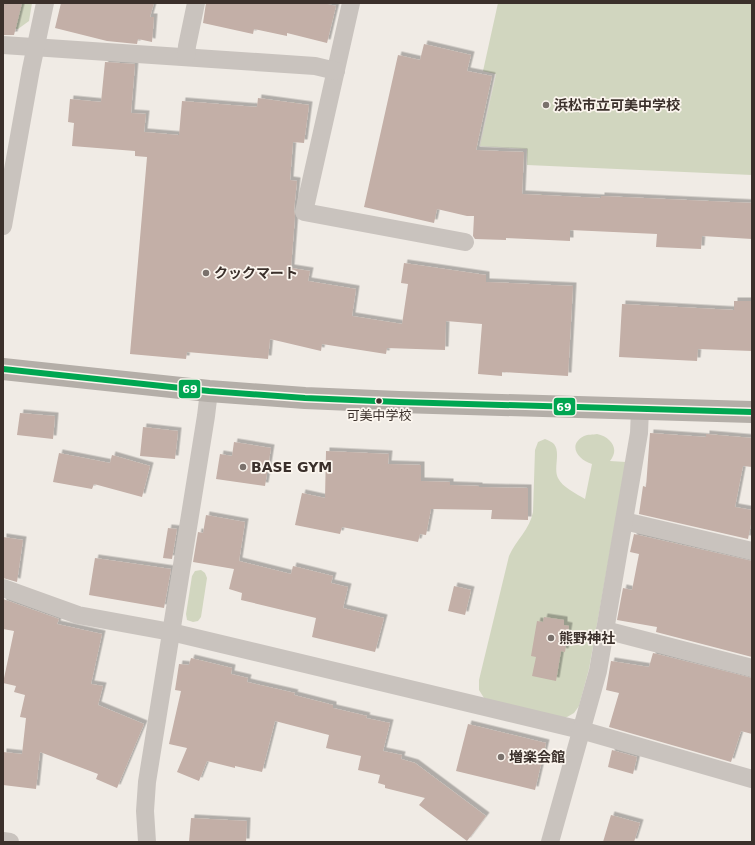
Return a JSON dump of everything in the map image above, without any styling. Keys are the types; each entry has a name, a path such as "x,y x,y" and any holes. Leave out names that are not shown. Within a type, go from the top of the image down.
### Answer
{"highway":[{"path":"3,369 209,391 344,400 640,410 752,412"}],"street":[{"path":"3,226 5,196 45,3"},
{"path":"186,57 196,3"},
{"path":"351,3 304,212 465,242"},
{"path":"3,45 315,66 336,71"},
{"path":"147,842 145,811 146,789 209,391"},
{"path":"550,842 598,671 640,433 640,410"},
{"path":"624,521 752,551"},
{"path":"3,588 78,615 171,632 581,730 752,779"},
{"path":"605,630 752,668"},
{"path":"3,841 10,842"}],"green space":[{"path":"3,3 32,3 29,21 18,29 3,28"},
{"path":"498,3 752,3 752,175 527,165 527,149 480,146 496,74 483,71"},
{"path":"597,434 610,441 614,448 613,457 610,461 626,462 589,669 579,706 574,713 567,717 556,718 484,698 479,690 479,680 509,556 529,524 533,512 535,450 538,442 545,439 554,444 557,452 556,470 558,478 566,487 585,499 592,464 582,459 576,452 575,448 579,440 584,436"},
{"path":"201,570 205,573 207,578 201,617 198,621 193,622 187,620 186,614 192,576 195,571"}],"building":[{"path":"3,3 22,3 14,35 3,35"},
{"path":"61,3 154,3 150,17 154,17 152,42 138,39 137,44 107,41 55,28"},
{"path":"206,3 323,3 336,6 327,43 287,33 287,36 254,29 253,34 203,23"},
{"path":"424,44 471,55 467,71 492,76 476,150 524,152 522,194 752,203 752,239 702,236 701,249 656,247 657,234 570,230 570,241 506,238 506,240 475,239 473,236 474,216 467,216 437,209 434,223 364,207 398,55 420,60"},
{"path":"105,62 135,64 131,113 146,114 144,132 179,135 182,101 257,107 258,98 309,105 304,143 293,142 290,180 297,181 291,268 310,271 308,281 356,289 352,316 402,324 408,284 401,283 404,263 486,275 486,282 573,286 568,376 502,372 502,376 478,374 482,324 446,321 445,350 387,348 386,354 322,344 321,351 270,339 268,359 187,352 186,359 130,354 147,157 135,156 135,151 72,146 74,123 68,122 70,99 101,102"},
{"path":"734,301 752,301 752,351 698,349 697,361 619,357 622,304 734,310"},
{"path":"20,413 55,416 53,439 17,435"},
{"path":"143,427 178,431 175,459 140,456"},
{"path":"650,433 706,437 706,434 752,438 752,467 743,466 735,507 752,510 752,519 748,539 639,514 643,486 646,487"},
{"name":"BASE GYM","path":"234,442 271,448 265,486 216,479 220,454 232,456"},
{"path":"326,451 389,454 388,464 421,465 421,481 450,482 450,485 479,487 528,488 528,520 491,519 492,510 431,509 426,535 420,534 418,542 342,527 340,534 295,525 302,493 325,498"},
{"path":"59,453 110,463 112,455 150,466 142,497 94,484 92,489 53,482"},
{"path":"206,515 245,522 239,561 291,574 293,566 333,576 331,583 348,587 343,608 384,618 375,652 312,637 316,618 241,600 242,593 229,589 234,569 193,562 198,532 203,533"},
{"path":"168,528 177,529 172,559 163,558"},
{"path":"634,534 752,561 752,657 656,632 657,627 617,620 623,588 632,590 639,554 630,552"},
{"path":"3,537 23,540 17,582 3,578"},
{"path":"95,558 171,569 164,608 89,595"},
{"path":"454,586 471,590 465,615 448,611"},
{"path":"3,599 59,619 57,624 102,634 91,684 103,686 98,705 144,724 117,788 96,779 98,774 40,752 36,789 3,785 3,752 22,754 26,718 20,717 25,695 14,692 16,686 3,683 14,631 3,629"},
{"name":"熊野神社","path":"544,617 564,620 564,625 569,626 565,652 561,651 556,681 532,676 536,657 531,656 537,621 543,622"},
{"path":"653,653 752,678 752,734 741,731 731,762 609,727 619,693 606,690 611,661 649,667"},
{"path":"191,658 232,668 231,674 248,678 247,682 295,693 294,695 333,705 333,708 367,716 366,718 390,723 383,751 402,755 401,759 415,763 486,816 467,841 419,805 425,798 385,788 385,785 378,783 380,775 358,770 361,756 326,748 329,735 275,721 262,772 235,766 235,768 207,761 199,781 177,772 187,748 169,744 181,691 175,690 179,664 189,665"},
{"name":"増楽会館","path":"468,724 546,743 535,790 456,771"},
{"path":"612,750 637,757 633,774 608,767"},
{"path":"611,815 640,823 634,842 603,842"},
{"path":"191,818 247,821 246,842 189,842"}],"transit line":[{"name":"69","path":"3,369 209,391 305,398 752,412"}],"place":[{"name":"浜松市立可美中学校","path":"546,105"},
{"name":"クックマート","path":"206,273"},
{"name":"可美中学校","path":"379,401"},
{"name":"BASE GYM","path":"243,467"},
{"name":"熊野神社","path":"551,638"},
{"name":"増楽会館","path":"501,757"}]}
